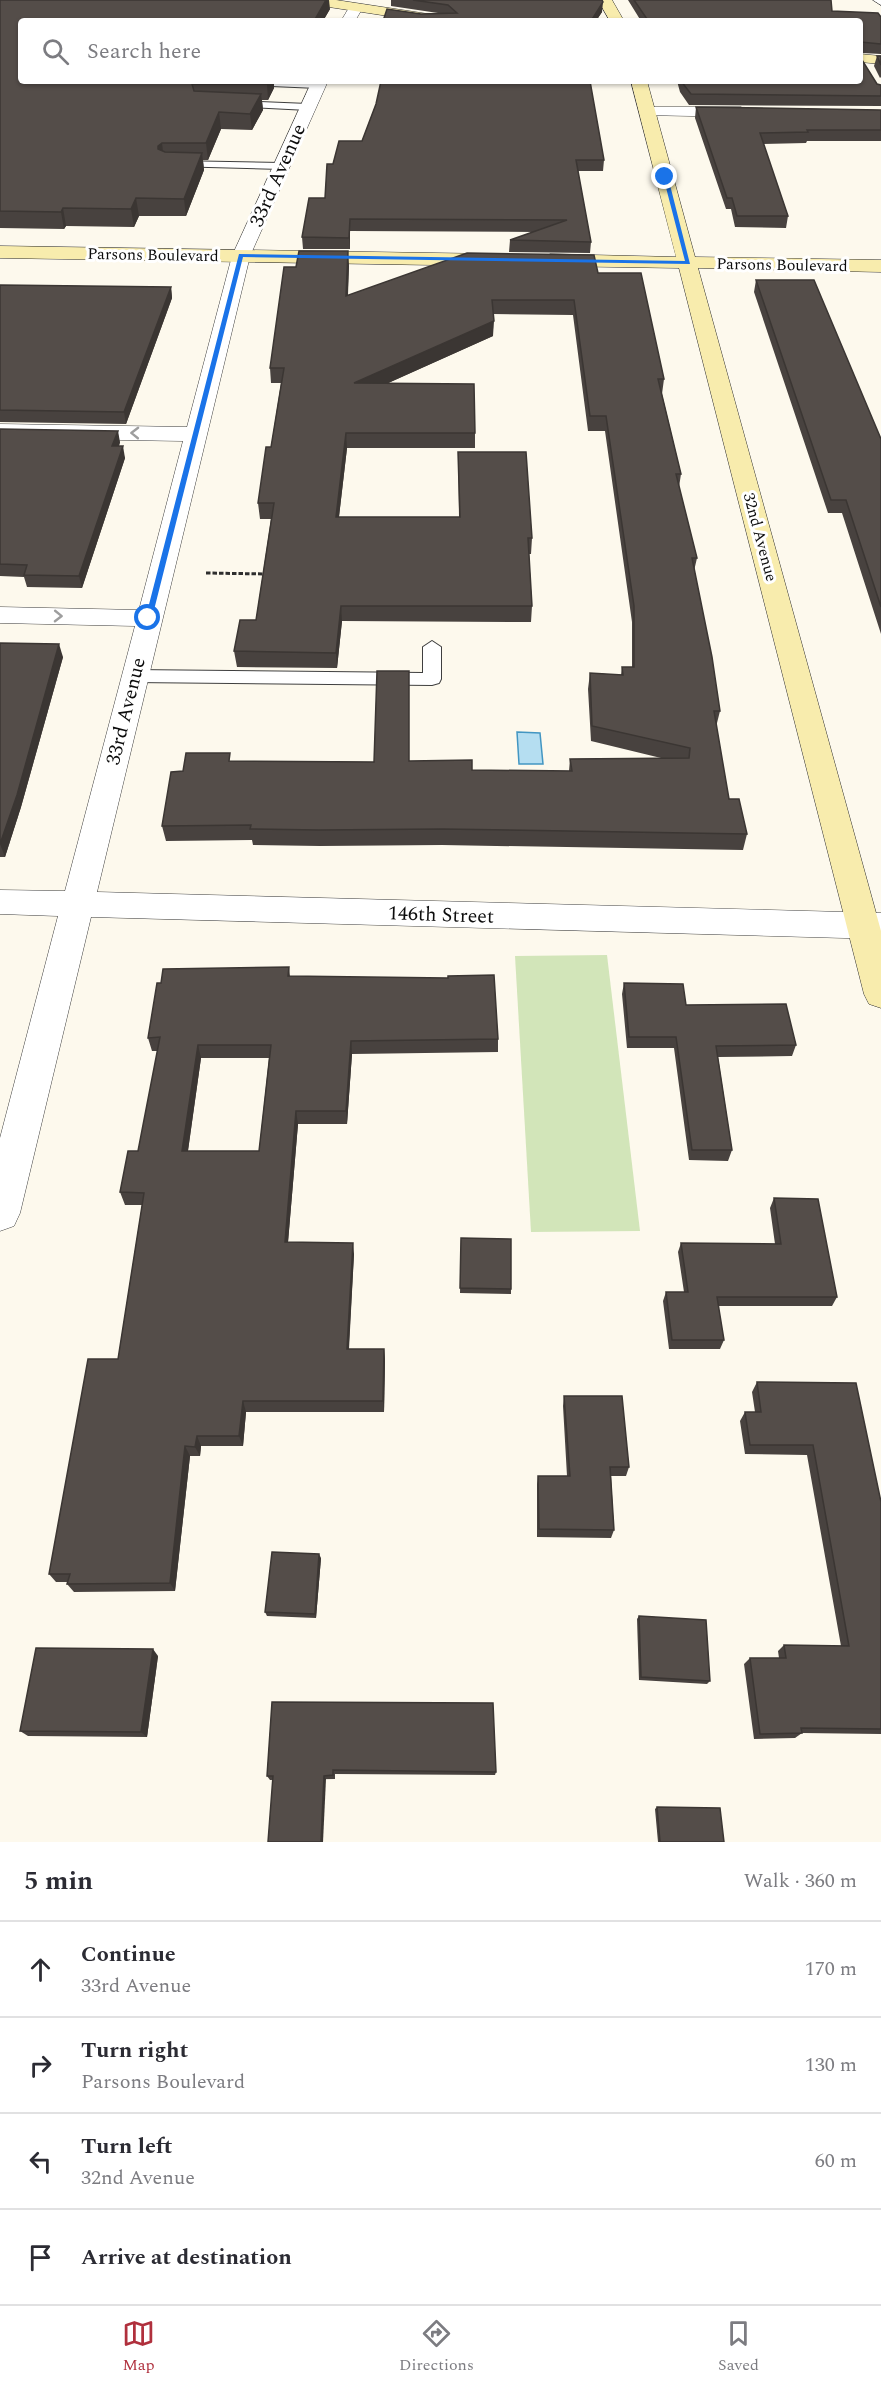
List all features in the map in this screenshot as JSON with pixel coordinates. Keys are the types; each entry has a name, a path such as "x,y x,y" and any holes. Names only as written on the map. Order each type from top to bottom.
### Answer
{"street":[{"path":"309,0 352,15 400,18"},
{"path":"605,0 615,18"},
{"path":"864,62 881,60"},
{"name":"32nd Avenue","path":"640,84 872,926 881,994"},
{"name":"33rd Avenue","path":"0,1213 133,676 241,256 315,91"},
{"path":"648,112 762,112"},
{"name":"Parsons Boulevard","path":"0,252 508,260"},
{"name":"Parsons Boulevard","path":"531,260 881,266"},
{"path":"0,431 194,434"},
{"path":"0,615 148,618"},
{"name":"146th Street","path":"0,902 872,926"}],"lane":[{"path":"249,84 315,91"},
{"path":"222,103 315,91"},
{"path":"168,164 281,166"},
{"path":"133,676 432,679 432,647"}],"path":[{"path":"206,573 267,574"}],"green space":[{"path":"607,955 640,1231 531,1232 515,956"}],"water":[{"path":"517,732 540,733 543,764 519,764"}],"building":[{"path":"0,0 326,0 316,18 18,18 18,84 192,84 194,91 261,94 250,114 219,112 206,143 162,143 158,146 158,149 165,152 202,153 184,199 136,198 131,209 63,208 61,212 0,211"},
{"path":"413,0 602,0 603,2 593,18 384,18 387,9 421,14 457,13 448,5"},
{"path":"634,0 831,0 832,11 878,13 881,17 881,44 863,42 863,18 646,18"},
{"path":"863,62 877,84 881,85 881,96 691,94 683,84 863,84"},
{"path":"380,84 591,84 604,160 576,160 591,242 510,240 567,220 350,219 349,238 302,237 309,198 325,198 327,164 333,164 339,141 362,141 376,104"},
{"path":"696,107 881,110 881,130 807,130 808,132 760,133 788,216 737,216 732,198 727,198"},
{"path":"299,251 348,251 346,296 467,253 594,255 598,273 641,273 664,379 658,379 681,474 676,474 697,558 692,558 712,657 720,711 714,711 729,799 739,799 747,834 442,829 250,829 251,825 162,826 171,772 183,771 186,753 230,753 229,761 374,762 377,671 409,671 409,761 472,760 472,770 572,771 570,759 689,758 690,748 592,726 590,673 623,675 622,667 634,667 634,606 606,416 590,416 574,300 492,300 494,321 354,383 474,384 475,433 346,433 336,517 460,517 458,452 526,452 532,538 528,538 532,606 341,606 336,653 234,651 240,620 256,620 274,503 258,503 266,447 271,447 284,368 270,368 284,267 296,267"},
{"path":"756,280 814,280 881,439 881,607 846,500 831,500"},
{"path":"0,285 171,287 124,412 0,410"},
{"path":"0,429 118,431 112,446 123,446 79,576 24,575 27,565 0,564"},
{"path":"0,643 59,644 17,795 0,844"},
{"path":"289,967 288,976 448,978 448,976 494,975 498,1039 351,1041 346,1111 296,1111 285,1242 353,1243 347,1349 384,1349 383,1401 243,1401 239,1436 197,1436 195,1447 185,1446 170,1583 67,1584 70,1574 49,1574 88,1359 118,1359 144,1193 120,1192 128,1151 138,1151 160,1037 148,1038 157,983 161,983 163,969","holes":["198,1045 271,1045 259,1151 182,1151"]},
{"path":"624,983 683,984 686,1005 786,1004 796,1045 716,1046 732,1150 692,1150 676,1037 629,1037"},
{"path":"774,1198 818,1199 837,1297 717,1297 724,1340 672,1340 666,1292 688,1292 681,1243 781,1244"},
{"path":"461,1238 511,1239 511,1289 460,1288"},
{"path":"757,1382 856,1383 881,1502 881,1729 801,1728 802,1733 760,1734 750,1658 786,1658 784,1645 849,1646 813,1445 750,1445 745,1412 761,1412"},
{"path":"564,1396 622,1396 629,1467 610,1467 614,1530 539,1529 538,1476 570,1476"},
{"path":"272,1552 319,1554 315,1614 265,1612"},
{"path":"639,1616 706,1620 710,1681 641,1677"},
{"path":"36,1648 153,1649 141,1732 20,1731"},
{"path":"272,1702 493,1703 496,1772 333,1770 333,1775 324,1776 321,1842 268,1842 273,1776 267,1776"},
{"path":"657,1807 720,1808 724,1842 660,1842"}],"route":[{"path":"148,618 241,256 688,263 665,177"}]}
